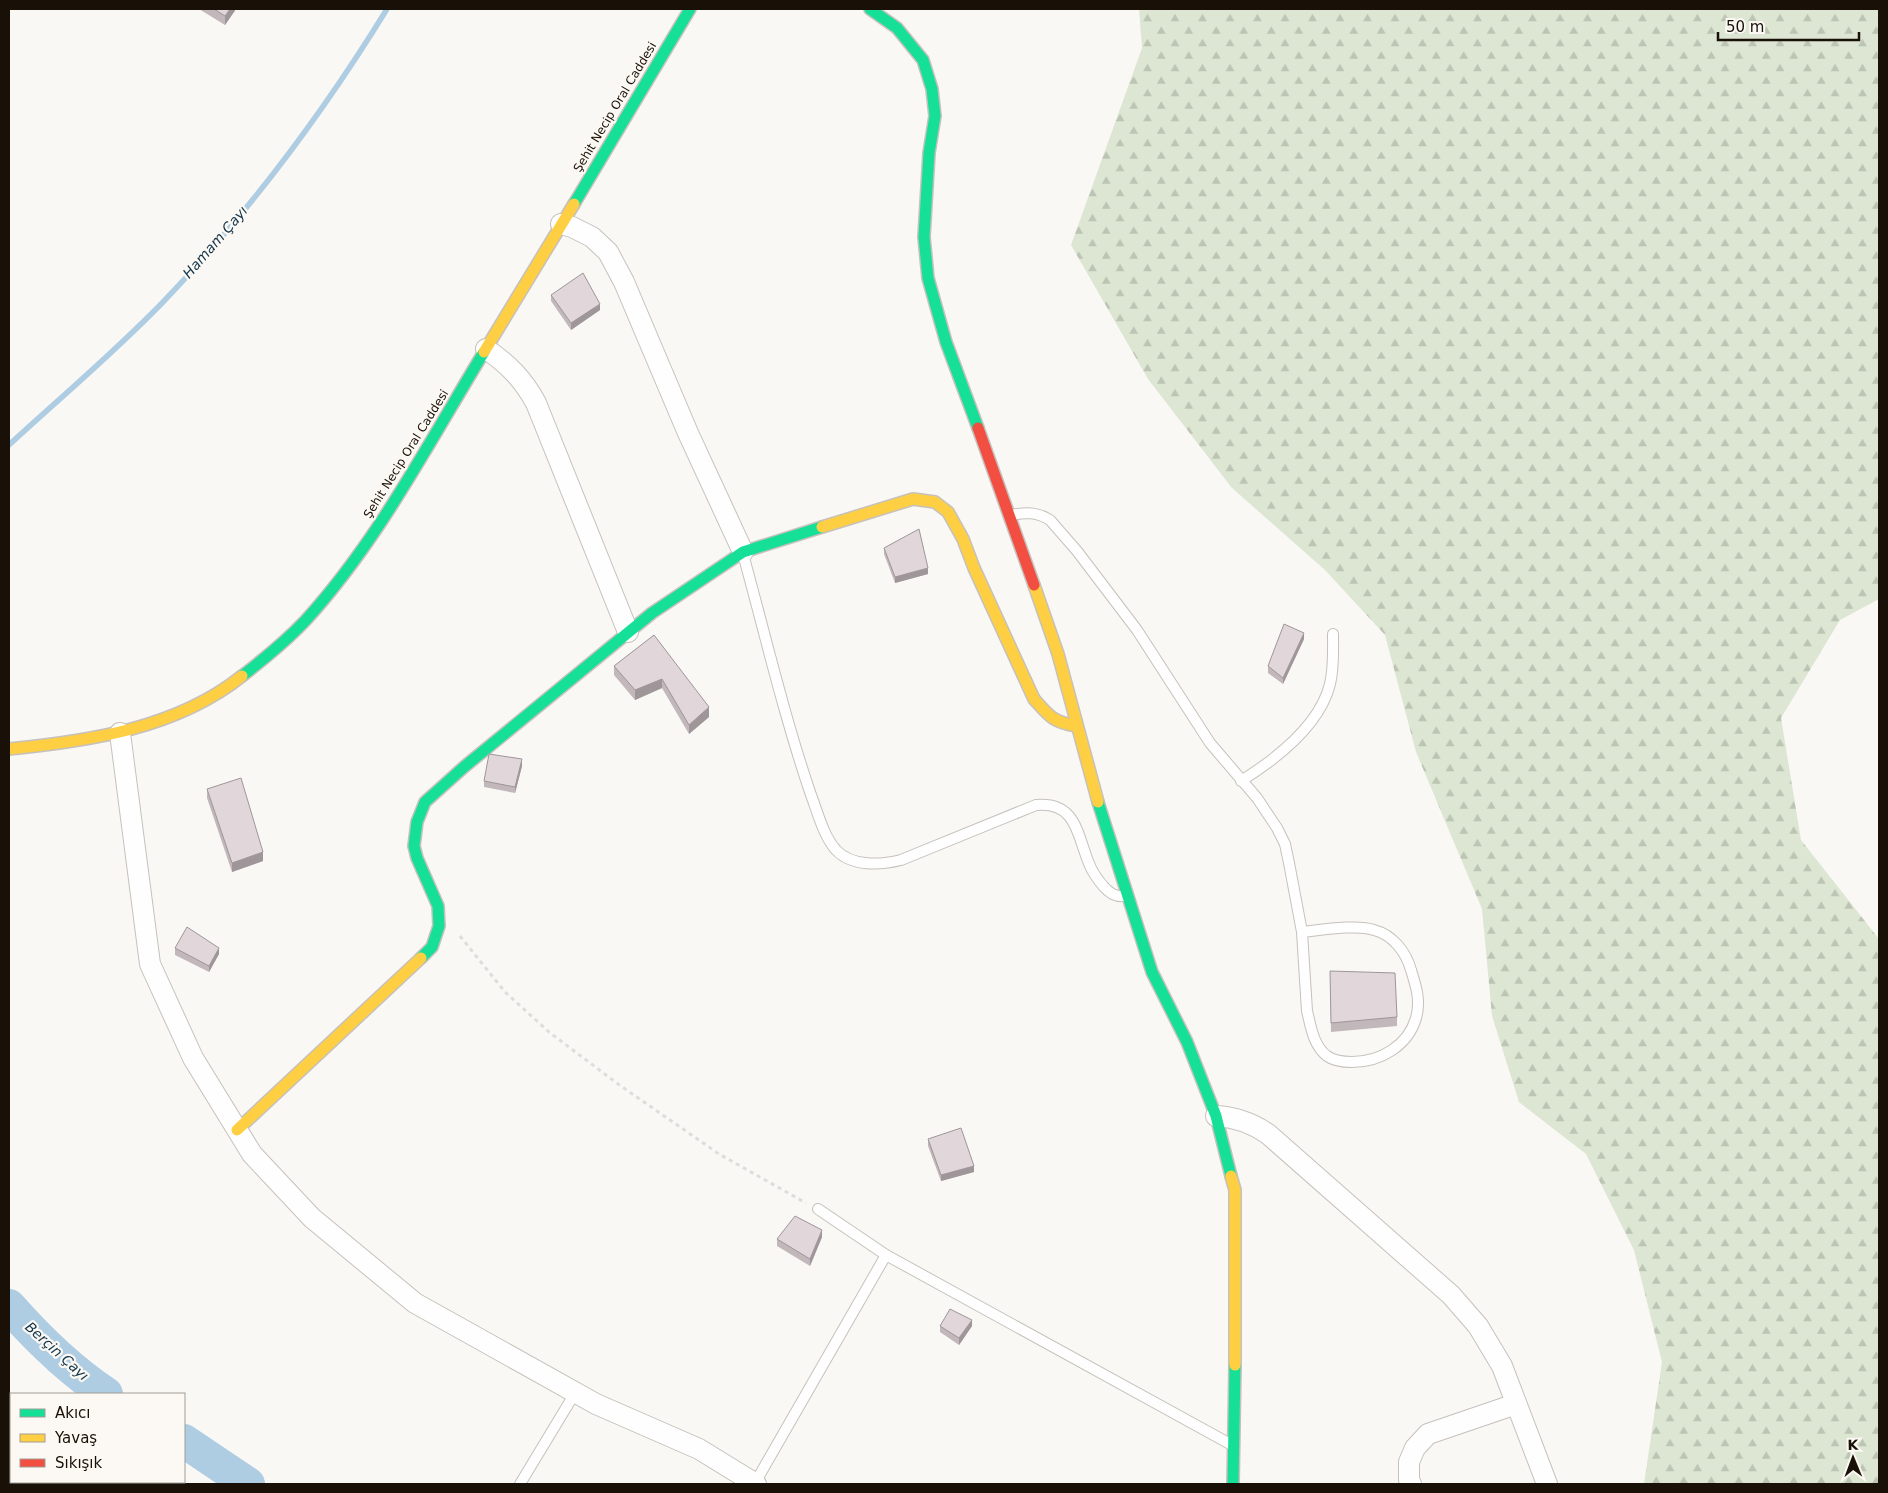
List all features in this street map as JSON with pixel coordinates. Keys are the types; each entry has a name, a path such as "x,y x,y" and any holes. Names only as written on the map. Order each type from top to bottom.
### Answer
{"street":[{"name":"Şehit Necip Oral Caddesi","path":"9,749 72,742 120,733 167,719 188,710 252,669 303,624 344,576 369,539 486,349 690,9"},
{"path":"870,9 897,28 923,60 932,89 936,116 930,153 924,237 928,278 946,342 1010,515 1058,654 1101,814 1152,972 1187,1042 1216,1116 1235,1190 1236,1274 1233,1484"},
{"path":"561,224 592,237 608,252 624,282 688,433 743,552"},
{"path":"486,349 513,370 529,390 536,403 628,632"},
{"path":"237,1130 432,947 439,926 438,906 417,858 414,846 417,822 425,802 628,632 677,595 743,552 913,499 935,502 948,512 963,539 974,568 1034,699 1049,716 1060,723 1077,726"},
{"path":"120,733 150,964 193,1058 252,1154 312,1218 416,1303 596,1404 700,1449 756,1484"},
{"path":"1216,1116 1248,1122 1268,1134 1451,1295 1478,1326 1502,1366 1547,1484"},
{"path":"1411,1484 1409,1480 1409,1462 1415,1448 1428,1434 1516,1404"}],"lane":[{"path":"1010,515 1033,513 1050,520 1087,564 1137,630 1210,743 1268,813 1284,844 1302,932 1308,1011 1312,1032 1323,1052 1339,1062 1358,1062 1382,1056 1402,1042 1412,1027 1418,1002 1418,993 1404,953 1388,936 1373,929 1348,928 1302,932"},
{"path":"743,552 801,765 824,829 837,850 850,858 866,863 890,863 1036,805 1051,805 1064,811 1074,821 1091,868 1101,883 1116,896 1128,896"},
{"path":"1241,781 1281,753 1298,736 1321,707 1332,675 1333,634"},
{"path":"818,1209 886,1255 1234,1446"},
{"path":"756,1484 886,1255"},
{"path":"520,1484 575,1392"}],"path":[{"path":"439,926 460,936 505,992 526,1013 564,1044 719,1154 818,1209"}],"green space":[{"path":"1139,9 1879,9 1879,599 1840,620 1781,718 1801,840 1879,939 1879,1484 1644,1484 1662,1362 1634,1250 1586,1154 1519,1102 1492,1016 1482,909 1416,752 1385,635 1325,570 1232,488 1148,379 1071,245 1142,48"}],"building":[{"path":"214,9 230,9 225,16"},
{"path":"583,273 600,304 571,323 551,295"},
{"path":"919,529 928,568 895,577 884,548"},
{"path":"1284,624 1304,633 1283,678 1268,666"},
{"path":"654,635 709,707 689,725 662,679 635,690 614,666"},
{"path":"489,754 522,759 515,787 484,781"},
{"path":"241,778 263,852 232,863 207,789"},
{"path":"187,927 219,948 209,966 175,948"},
{"path":"1330,971 1395,973 1397,1017 1331,1023"},
{"path":"961,1128 974,1166 941,1175 928,1139"},
{"path":"795,1216 822,1230 810,1259 777,1239"},
{"path":"950,1309 972,1320 959,1338 940,1326"}],"waterway":[{"name":"Hamam Çayı","path":"9,445 145,320 226,232 311,124 387,9"},
{"name":"Berçin Çayı","path":"9,1306 55,1353 105,1393"},
{"name":"Berçin Çayı","path":"185,1442 248,1484"}],"traffic: fast":[{"path":"574,204 690,9"},
{"path":"870,9 897,28 923,60 932,89 935,116 929,153 924,237 928,278 946,342 978,428"},
{"path":"242,676 275,650 305,621 356,558 401,491 484,352"},
{"path":"421,958 432,947 439,926 438,906 417,858 414,846 417,822 425,802 464,767 652,613 743,552 822,527"},
{"path":"1098,802 1152,972 1187,1042 1216,1116 1231,1176"},
{"path":"1233,1484 1235,1365"}],"traffic: slow":[{"path":"484,352 574,204"},
{"path":"822,527 913,499 935,502 948,512 963,539 974,568 1034,699 1052,718 1062,723 1077,726"},
{"path":"1034,585 1058,654 1098,802"},
{"path":"9,749 70,742 132,729 161,720 217,694 242,676"},
{"path":"237,1130 421,958"},
{"path":"1231,1176 1235,1190 1235,1365"}],"traffic: jam":[{"path":"978,428 1034,585"}]}
